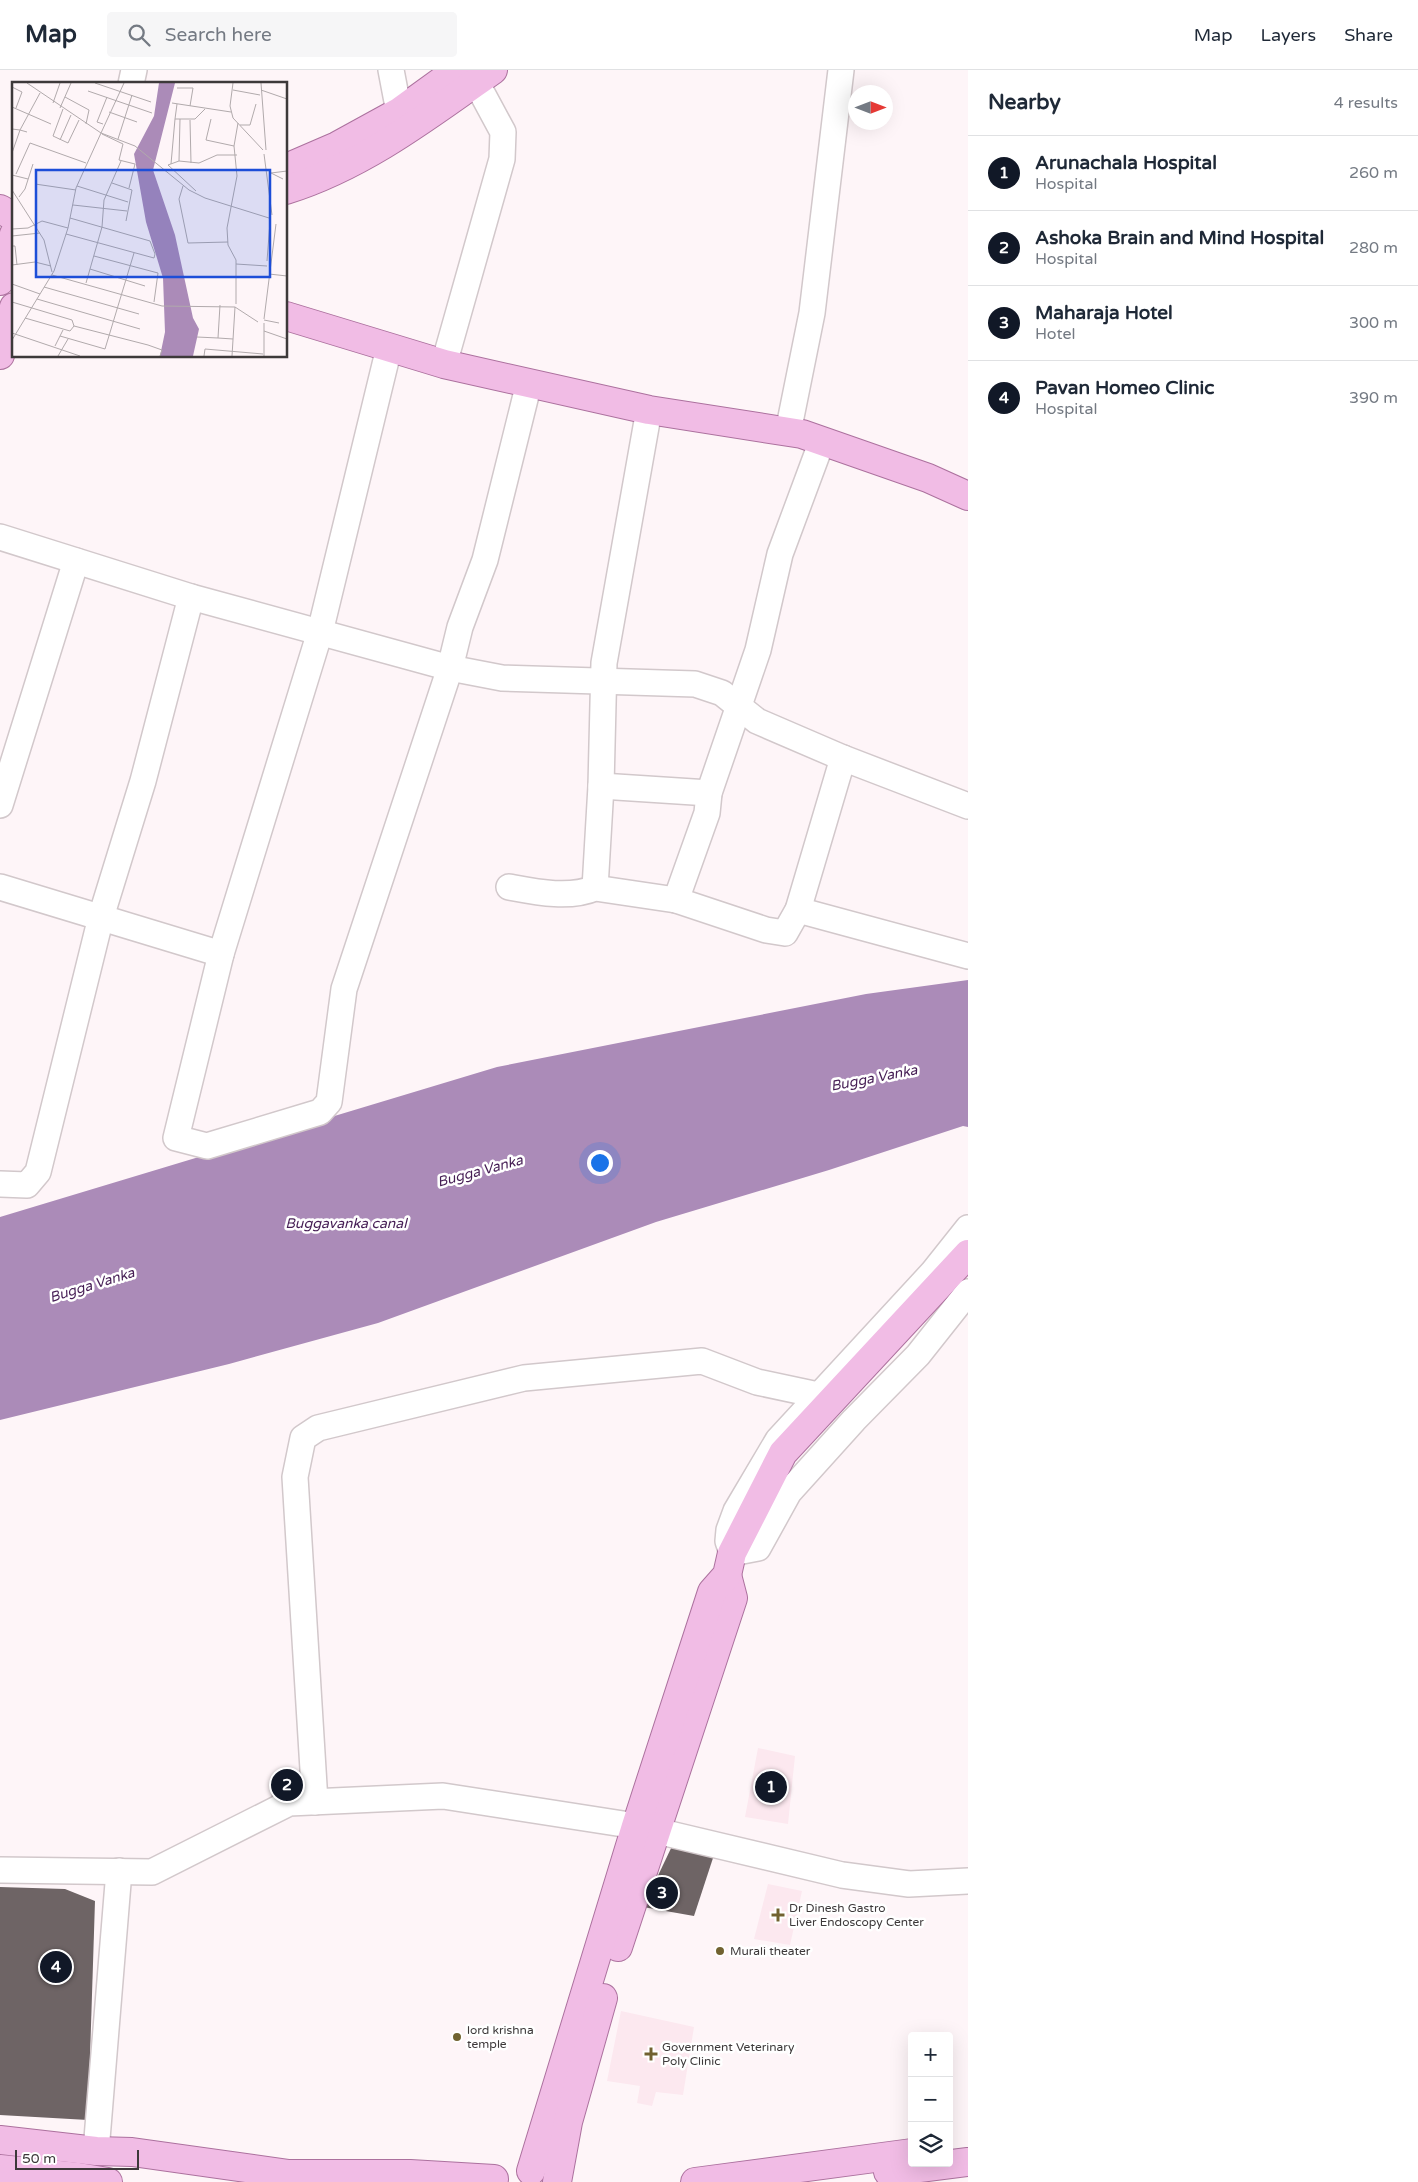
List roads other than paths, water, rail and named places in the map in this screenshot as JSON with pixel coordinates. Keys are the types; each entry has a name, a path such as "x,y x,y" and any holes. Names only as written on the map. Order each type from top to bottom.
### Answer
{"main road":[{"path":"288,167 337,146 473,73"},
{"path":"288,189 346,165 406,132 473,73"},
{"path":"0,192 12,198"},
{"path":"0,209 12,216"},
{"path":"0,281 12,241"},
{"path":"0,354 12,314"},
{"path":"288,317 444,364 649,410 788,432 822,441 928,478 968,496"},
{"path":"0,2140 96,2151 132,2152 289,2174 410,2174 493,2181 507,2172 522,2170 542,2176 646,1828 712,1592 729,1564 784,1453 968,1254"},
{"path":"558,2182 568,2122 616,1954 646,1828"},
{"path":"30,2143 17,2174 108,2182"},
{"path":"953,2146 968,2144"},
{"path":"695,2182 908,2154"},
{"path":"811,2182 968,2162"}],"street":[{"path":"391,70 399,112"},
{"path":"788,432 812,313 841,70"},
{"path":"444,364 502,159 503,132 473,73"},
{"path":"389,348 320,632 221,954 176,1138 207,1146 320,1112 329,1102 344,989 450,668 460,627 485,560 529,383"},
{"path":"595,888 601,786 604,662 649,410"},
{"path":"676,900 706,813 709,793 758,650 780,554 822,441"},
{"path":"0,538 191,597 450,668 502,678 695,684 722,693 758,721 843,758 968,806"},
{"path":"0,805 76,561"},
{"path":"0,1184 27,1185 38,1172 100,917 143,781 191,597"},
{"path":"509,887 542,893 584,893 595,888 676,900 766,930 785,933 798,910 843,758"},
{"path":"601,786 709,793"},
{"path":"0,887 221,954"},
{"path":"798,910 968,956"},
{"path":"968,1228 934,1272 778,1440 736,1511 729,1530 729,1564 758,1548 789,1492 854,1420 918,1355 968,1292"},
{"path":"315,1802 295,1477 302,1438 318,1428 524,1378 702,1361 758,1382 818,1395"},
{"path":"0,1870 152,1872 289,1803 443,1796 646,1828 842,1874 909,1884 968,1881"},
{"path":"96,2151 119,1871"}],"water":[{"name":"Buggavanka canal","path":"968,980 968,1127 963,1126 829,1170 656,1222 378,1323 229,1364 0,1420 0,1217 497,1067 866,994"}],"place":[{"name":"Ashoka Brain and Mind Hospital","path":"287,1785"},
{"name":"Arunachala Hospital","path":"771,1787"},
{"name":"Maharaja Hotel","path":"662,1893"},
{"name":"Dr Dinesh Gastro Liver Endoscopy Center","path":"778,1915"},
{"name":"Murali theater","path":"720,1951"},
{"name":"Pavan Homeo Clinic","path":"56,1967"},
{"name":"lord krishna temple","path":"457,2037"},
{"name":"Government Veterinary Poly Clinic","path":"651,2054"}],"water label":[{"name":"Bugga Vanka","path":"874,1078"},
{"name":"Bugga Vanka","path":"480,1171"},
{"name":"Bugga Vanka","path":"92,1285"}]}
